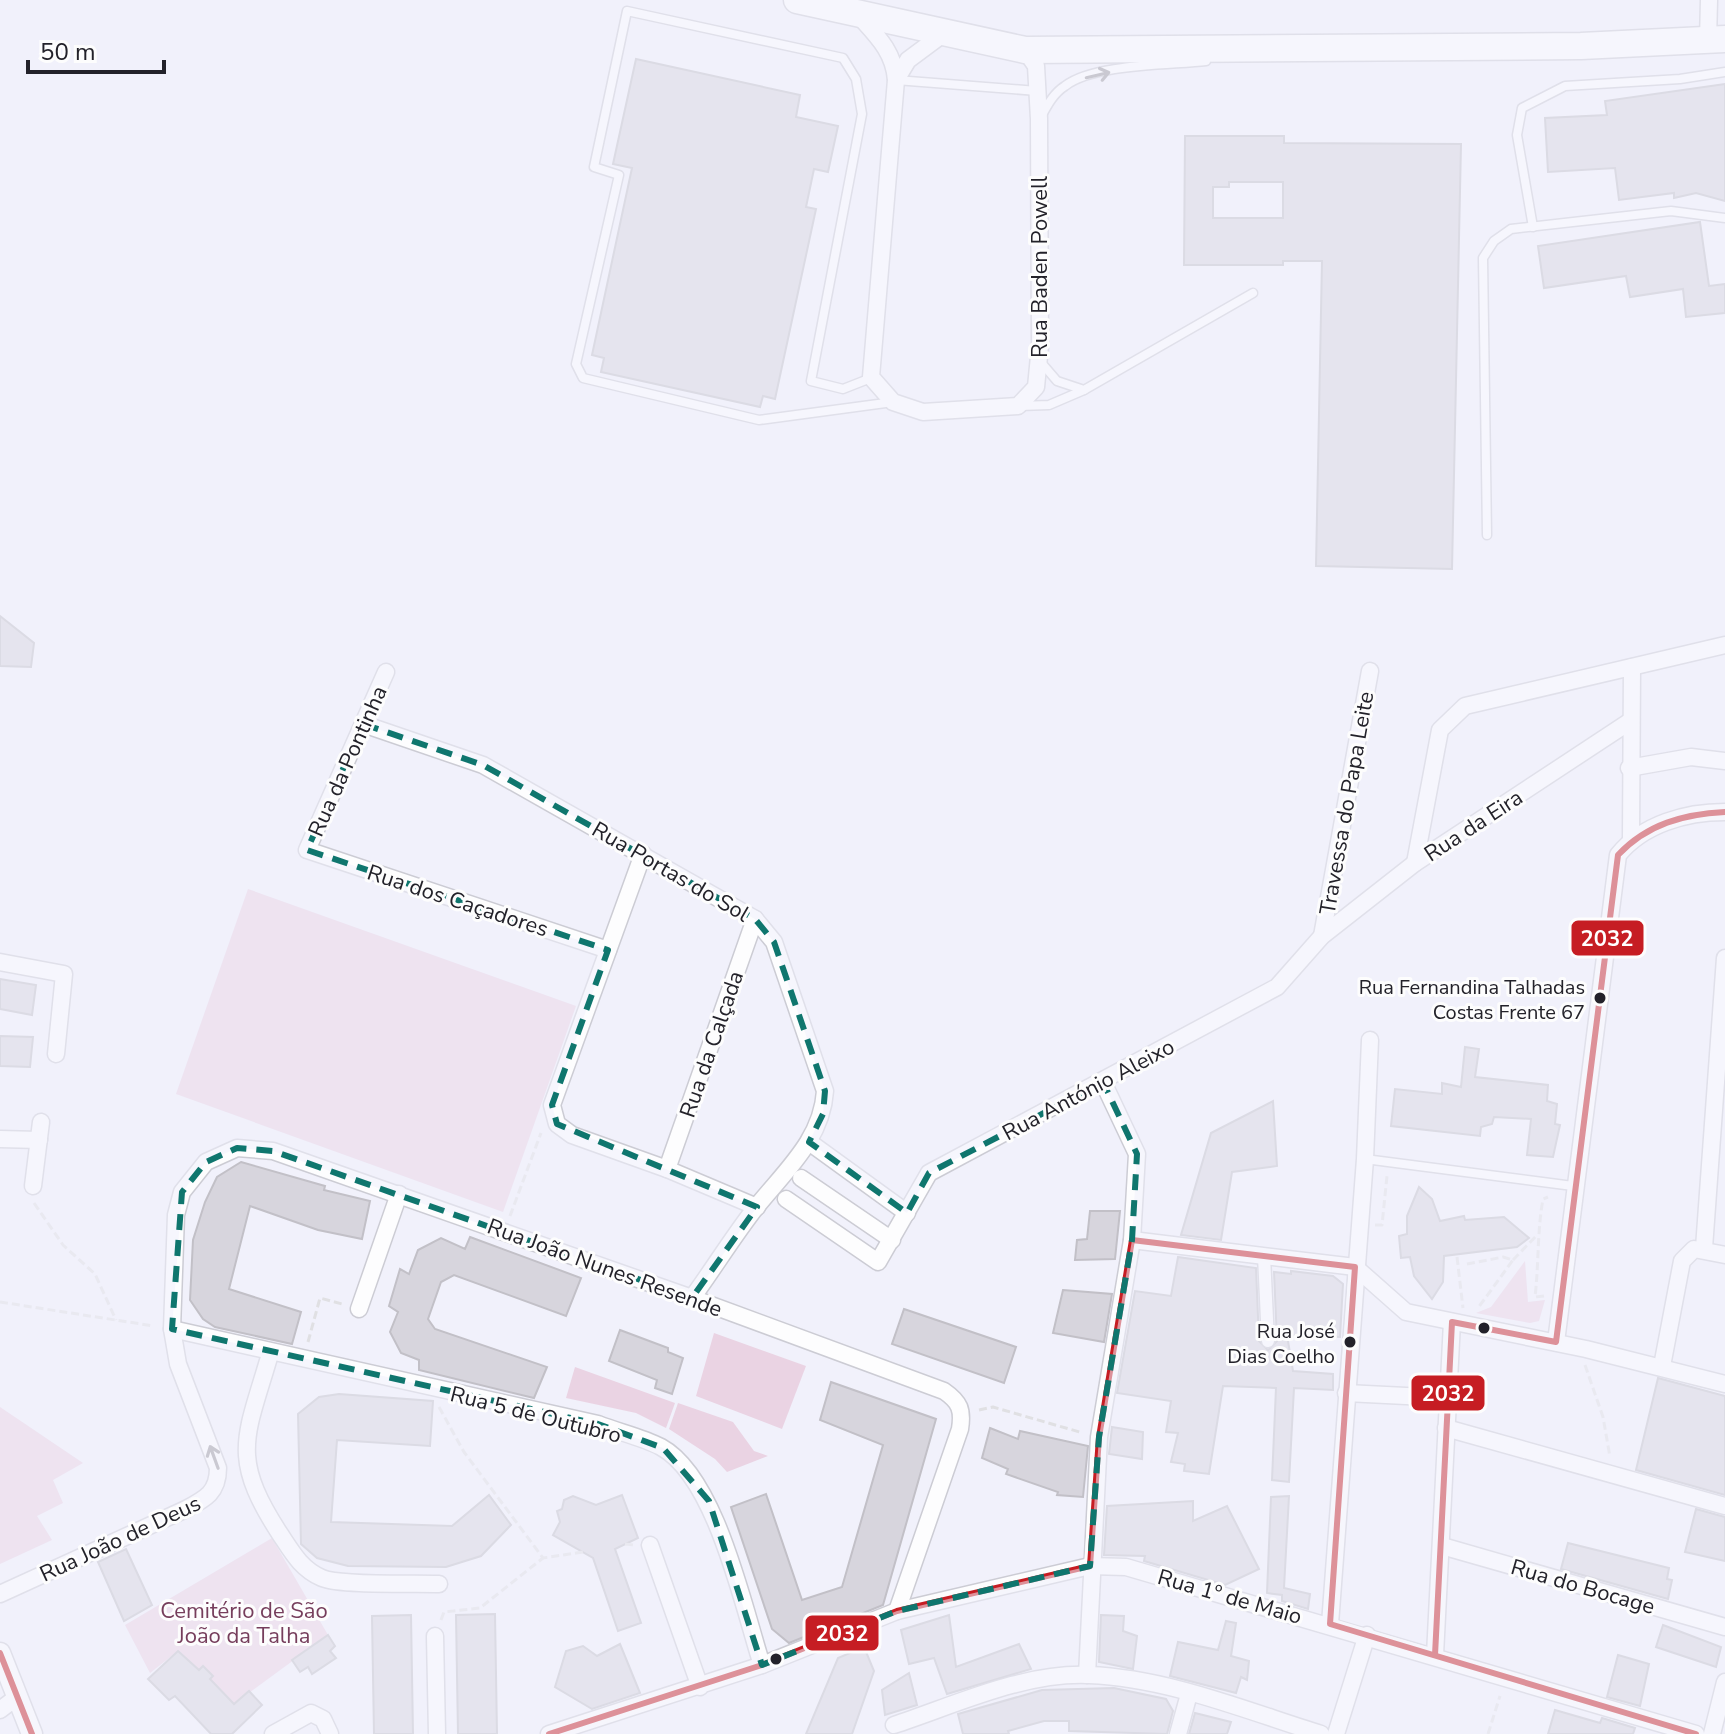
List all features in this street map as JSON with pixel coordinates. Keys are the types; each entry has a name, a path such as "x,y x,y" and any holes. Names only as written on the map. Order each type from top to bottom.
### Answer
{"main road":[{"path":"797,0 908,27 1025,50 1581,46 1716,40"}],"street":[{"path":"1709,0 1716,40"},
{"path":"859,16 886,47 894,62 896,80 871,377 893,402 923,412 1018,406"},
{"path":"896,80 908,60 943,34"},
{"name":"Rua Baden Powell","path":"1018,406 1036,387 1039,359 1038,91 1036,66 1025,50"},
{"path":"1415,863 1440,730 1465,706 1725,645"},
{"path":"1631,839 1629,722 1632,667"},
{"name":"Travessa do Papa Leite","path":"1322,936 1370,671"},
{"name":"Rua da Pontinha","path":"307,850 386,672"},
{"name":"Rua da Eira","path":"1322,936 1415,863 1629,722"},
{"name":"Rua Portas do Sol","path":"363,724 483,765 755,919 774,942 825,1091 823,1114 809,1142 757,1207 692,1298"},
{"path":"1629,768 1691,757 1725,761"},
{"path":"1556,1342 1573,1186 1618,855 1631,839 1669,820 1725,812"},
{"name":"Rua dos Caçadores","path":"307,850 608,950"},
{"path":"643,854 552,1105 557,1124 572,1135 667,1169 757,1207"},
{"name":"Rua da Calçada","path":"667,1169 755,919"},
{"name":"Rua António Aleixo","path":"786,1199 878,1262 929,1173 1277,987 1322,936"},
{"path":"1704,1248 1725,958"},
{"path":"0,962 64,974 56,1054"},
{"path":"1330,1624 1355,1267 1368,1159 1370,1040"},
{"path":"1087,1675 1090,1566 1099,1437 1132,1240 1137,1154 1103,1082"},
{"path":"0,1139 40,1131 33,1186"},
{"path":"809,1142 907,1213"},
{"name":"Rua João Nunes Resende","path":"172,1329 176,1215 182,1192 206,1162 237,1148 273,1151 692,1298 944,1391 957,1401 962,1413"},
{"path":"801,1178 892,1240"},
{"path":"359,1309 399,1194"},
{"path":"1132,1240 1355,1267 1406,1312 1450,1315 1725,1384"},
{"path":"1662,1366 1682,1261 1694,1249 1704,1248 1725,1255"},
{"path":"1264,1256 1268,1341"},
{"path":"1435,1655 1450,1315"},
{"name":"Rua 5 de Outubro","path":"172,1329 270,1354 598,1424 663,1448 692,1475 709,1501 762,1665"},
{"name":"Rua João de Deus","path":"0,1594 184,1510 208,1497 218,1484 218,1468 178,1364 172,1329"},
{"path":"270,1354 246,1437 248,1477 257,1498 300,1565 324,1579 439,1584"},
{"path":"1346,1393 1446,1398"},
{"path":"897,1611 962,1413"},
{"path":"1446,1428 1725,1506"},
{"path":"650,1545 700,1687"},
{"name":"Rua do Bocage","path":"1442,1546 1725,1627"},
{"name":"Rua 1º de Maio","path":"549,1734 700,1687 897,1611 1090,1566 1126,1567 1330,1624 1696,1734"},
{"path":"1336,1734 1367,1635"},
{"path":"435,1636 437,1734"},
{"path":"0,1653 32,1734"},
{"path":"894,1725 1027,1682 1087,1675 1133,1680 1189,1694 1321,1734"},
{"path":"1712,1734 1725,1682"},
{"path":"1178,1734 1189,1694"},
{"path":"0,1710 17,1697"},
{"path":"273,1734 321,1722"}],"lane":[{"path":"871,377 843,389 811,381 862,114 856,79 843,58 627,11 594,167 619,175 576,364 583,378 759,420 893,402"},
{"path":"1039,119 1051,99 1067,84 1097,73 1293,48"},
{"path":"1533,227 1517,135 1522,108 1565,86 1680,79 1725,72"},
{"path":"896,80 1038,91"},
{"path":"1487,535 1483,258 1494,241 1511,229 1671,211 1725,218"},
{"path":"1018,406 1049,405 1084,390 1253,293"},
{"path":"1039,359 1057,381 1084,390"},
{"path":"1368,1159 1573,1186"}],"path":[{"path":"504,1231 552,1105"},
{"path":"1368,1159 1372,1164 1388,1166 1382,1225 1368,1224"},
{"path":"33,1186 34,1203 46,1223 95,1274 116,1320"},
{"path":"1547,1304 1548,1295 1535,1297 1541,1244 1537,1235 1543,1199 1551,1196"},
{"path":"1473,1314 1513,1260 1537,1235"},
{"path":"1450,1315 1464,1312 1457,1257"},
{"path":"1467,1264 1503,1257 1513,1260"},
{"path":"303,1361 320,1298 359,1309"},
{"path":"0,1302 172,1329"},
{"path":"1586,1349 1587,1376 1603,1417 1610,1451 1608,1473"},
{"path":"434,1389 442,1416 464,1452 543,1558"},
{"path":"962,1413 993,1407 1099,1437"},
{"path":"435,1636 444,1612 480,1608 543,1558 583,1552"},
{"path":"1488,1734 1506,1677"}],"highlighted area":[{"path":"363,724 483,765 755,919 774,942 825,1091 823,1114 809,1142 907,1213 929,1173 1103,1082 1137,1154 1132,1240 1099,1437 1090,1566 897,1611 762,1665 709,1501 663,1448 598,1424 172,1329 172,1304 182,1192 206,1162 237,1148 273,1151 692,1298 757,1207 557,1124 552,1105 608,950 307,850"}],"green space":[{"path":"248,889 576,1006 503,1212 176,1094"},
{"path":"1525,1261 1528,1302 1545,1300 1539,1321 1530,1323 1476,1313 1491,1307"},
{"path":"714,1333 806,1366 782,1429 696,1396"},
{"path":"575,1367 675,1403 666,1428 636,1413 566,1398"},
{"path":"678,1403 733,1422 754,1451 768,1456 727,1472 715,1459 669,1429"},
{"path":"0,1407 83,1463 53,1480 63,1503 37,1516 52,1540 0,1564"},
{"name":"Cemitério de São João da Talha","path":"272,1538 328,1635 234,1704 178,1651 150,1673 125,1625"}],"building":[{"path":"636,59 800,95 796,117 838,126 828,172 814,169 806,207 816,209 775,399 763,396 760,407 601,372 604,358 592,355 632,168 613,164"},
{"path":"1725,84 1725,201 1696,193 1674,198 1674,193 1619,200 1615,168 1548,172 1545,118 1607,115 1605,101"},
{"path":"1185,136 1284,136 1284,143 1461,144 1452,569 1316,566 1322,261 1283,261 1283,265 1184,265","holes":["1229,182 1283,182 1283,218 1213,218 1213,187 1229,187"]},
{"path":"1700,222 1709,286 1725,284 1725,313 1686,317 1683,289 1630,297 1626,276 1544,288 1538,246"},
{"path":"0,616 34,643 31,667 0,666"},
{"path":"0,979 36,985 32,1015 0,1009"},
{"path":"0,1036 33,1037 30,1067 0,1066"},
{"path":"1465,1047 1479,1049 1475,1077 1548,1085 1547,1101 1557,1104 1555,1124 1560,1125 1553,1157 1527,1155 1531,1119 1494,1117 1492,1124 1481,1127 1480,1136 1391,1126 1395,1089 1442,1094 1442,1083 1461,1087"},
{"path":"1273,1101 1277,1166 1232,1172 1221,1240 1181,1235 1211,1133"},
{"path":"241,1162 325,1186 324,1190 370,1201 362,1239 318,1230 250,1206 229,1289 301,1312 292,1344 215,1327 203,1319 190,1300 193,1240 205,1202 217,1177"},
{"path":"1419,1187 1432,1199 1440,1221 1464,1216 1465,1220 1504,1217 1529,1238 1517,1247 1444,1256 1443,1282 1432,1299 1414,1276 1410,1257 1401,1258 1399,1236 1407,1234 1407,1216"},
{"path":"1090,1211 1120,1211 1115,1259 1075,1260 1077,1240 1087,1239"},
{"path":"470,1237 581,1278 566,1316 454,1275 441,1282 428,1319 435,1329 547,1367 534,1398 419,1370 419,1360 401,1353 390,1332 398,1312 389,1306 400,1269 409,1274 418,1250 441,1238 465,1249"},
{"path":"1178,1257 1256,1268 1259,1341 1268,1350 1277,1341 1274,1272 1333,1276 1343,1284 1340,1337 1287,1335 1293,1371 1333,1374 1333,1390 1294,1388 1289,1482 1272,1480 1276,1388 1223,1386 1209,1474 1184,1471 1185,1464 1171,1462 1178,1433 1166,1432 1171,1401 1117,1393 1135,1291 1171,1296"},
{"path":"1063,1290 1112,1294 1104,1342 1053,1333"},
{"path":"904,1309 1016,1347 1004,1383 892,1344"},
{"path":"620,1330 668,1348 668,1352 683,1358 672,1394 655,1388 657,1380 609,1361"},
{"path":"1658,1378 1725,1396 1725,1495 1636,1470"},
{"path":"831,1382 936,1419 883,1605 789,1643 772,1629 731,1507 766,1494 802,1600 842,1587 883,1445 820,1420"},
{"path":"339,1394 433,1401 430,1446 337,1440 331,1522 452,1526 489,1495 511,1525 481,1556 446,1567 348,1566 317,1558 301,1544 298,1414 319,1397"},
{"path":"1112,1427 1143,1432 1142,1459 1109,1454"},
{"path":"990,1428 1018,1439 1020,1431 1088,1446 1083,1497 1057,1495 1058,1492 1006,1474 1008,1469 982,1458"},
{"path":"622,1495 638,1538 615,1549 641,1623 618,1631 593,1558 553,1535 560,1522 557,1511 562,1509 564,1500 573,1496 596,1505"},
{"path":"1289,1496 1284,1588 1310,1594 1308,1609 1282,1601 1282,1595 1267,1593 1271,1497"},
{"path":"1193,1501 1193,1521 1227,1506 1259,1569 1225,1585 1144,1561 1145,1556 1104,1555 1107,1506"},
{"path":"1696,1509 1725,1517 1725,1561 1685,1552"},
{"path":"1568,1543 1669,1568 1667,1579 1672,1580 1668,1599 1561,1569"},
{"path":"126,1549 152,1605 124,1621 98,1562"},
{"path":"495,1614 497,1734 458,1734 456,1615"},
{"path":"411,1615 413,1734 374,1734 372,1616"},
{"path":"949,1615 956,1667 1019,1644 1031,1669 947,1694 934,1658 909,1664 901,1630"},
{"path":"1101,1615 1124,1616 1123,1631 1137,1636 1133,1669 1099,1662"},
{"path":"1226,1621 1236,1623 1231,1656 1249,1661 1247,1680 1241,1677 1236,1693 1170,1676 1178,1642 1218,1650"},
{"path":"1663,1625 1721,1647 1716,1667 1656,1647"},
{"path":"328,1635 335,1646 330,1651 336,1658 312,1674 308,1667 300,1672 292,1660"},
{"path":"620,1644 640,1693 592,1709 555,1687 566,1651 583,1646 597,1656"},
{"path":"864,1647 874,1671 852,1734 806,1734 838,1658"},
{"path":"178,1651 199,1670 203,1666 213,1676 210,1679 234,1704 249,1691 262,1705 232,1734 211,1734 175,1696 169,1700 148,1679"},
{"path":"1618,1655 1649,1664 1640,1706 1607,1697"},
{"path":"909,1673 917,1705 885,1715 882,1690"},
{"path":"1114,1688 1166,1699 1173,1711 1167,1734 1069,1731 1069,1721 1044,1721 1008,1731 1009,1734 963,1734 958,1714 1042,1690"},
{"path":"1555,1710 1600,1723 1602,1718 1635,1728 1633,1734 1548,1734"},
{"path":"1195,1713 1231,1722 1227,1734 1189,1734"}],"transit line":[{"name":"2032","path":"1435,1655 1452,1322 1556,1342 1618,855 1654,828 1681,818 1725,812"},
{"name":"2032","path":"549,1734 762,1665 897,1611 1090,1566 1099,1437 1132,1240 1355,1267 1330,1624 1696,1734"},
{"name":"2032","path":"0,1653 32,1734"}],"place":[{"name":"Rua Fernandina Talhadas Costas Frente 67","path":"1600,998"},
{"name":"Rua José Dias Coelho","path":"1350,1342"}]}
